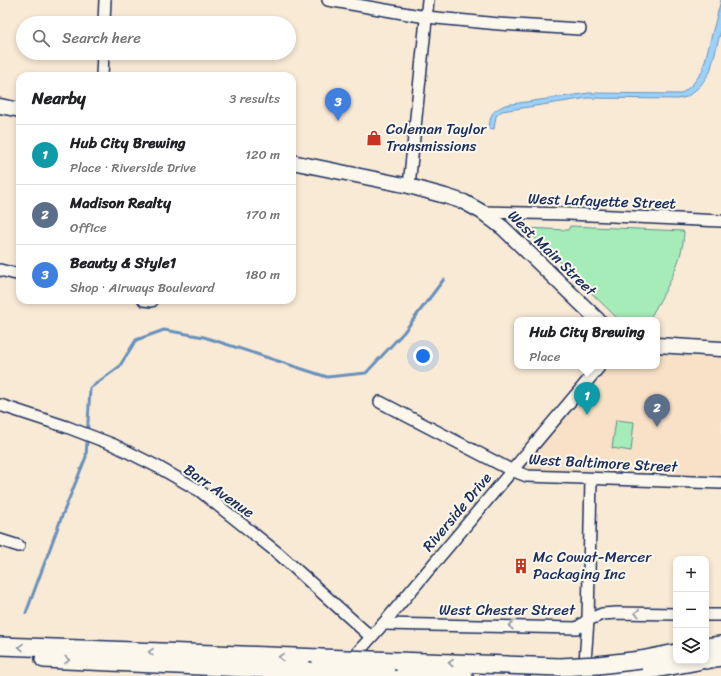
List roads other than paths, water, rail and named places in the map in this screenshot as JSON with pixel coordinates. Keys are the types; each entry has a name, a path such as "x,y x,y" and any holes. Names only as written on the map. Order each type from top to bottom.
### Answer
{"highway":[{"path":"709,647 721,645"},
{"path":"0,646 392,667 643,666 673,663"},
{"path":"609,676 643,666 673,654"},
{"path":"709,659 721,657"},
{"path":"0,658 314,664"},
{"path":"392,667 464,676"}],"main road":[{"path":"0,106 16,109"},
{"name":"West Main Street","path":"296,163 409,186 464,202 482,212 503,228 595,317"},
{"path":"660,345 721,349"}],"street":[{"path":"104,16 105,0"},
{"path":"328,0 426,18 580,29"},
{"path":"409,186 428,0"},
{"path":"102,72 103,60"},
{"name":"West Lafayette Street","path":"482,212 569,214 721,221"},
{"path":"0,270 16,274"},
{"name":"Riverside Drive","path":"337,676 383,624 597,369"},
{"name":"West Baltimore Street","path":"380,402 511,470 527,476 721,483"},
{"name":"Barr Avenue","path":"0,405 81,432 114,445 200,492 278,554 371,637"},
{"path":"584,676 588,620 591,479"},
{"path":"0,540 19,546"},
{"name":"West Chester Street","path":"383,624 578,628 588,620 602,614 673,614"},
{"path":"709,615 721,615"}],"water":[{"path":"721,0 721,30 710,72 700,86 687,97 677,99 588,98 502,111 496,116 494,129 489,128 490,119 494,111 505,105 589,93 681,94 692,85 702,72"}],"waterway":[{"path":"26,613 62,516 86,457 90,388 119,367 136,340 164,330 204,337 327,377 366,373 404,332 444,279"}],"place":[{"name":"Beauty & Style1","path":"338,121"},
{"name":"Coleman Taylor Transmissions","path":"374,138"},
{"name":"Hub City Brewing","path":"587,415"},
{"name":"Madison Realty","path":"657,427"},
{"name":"Mc Cowat-Mercer Packaging Inc","path":"521,566"}]}
